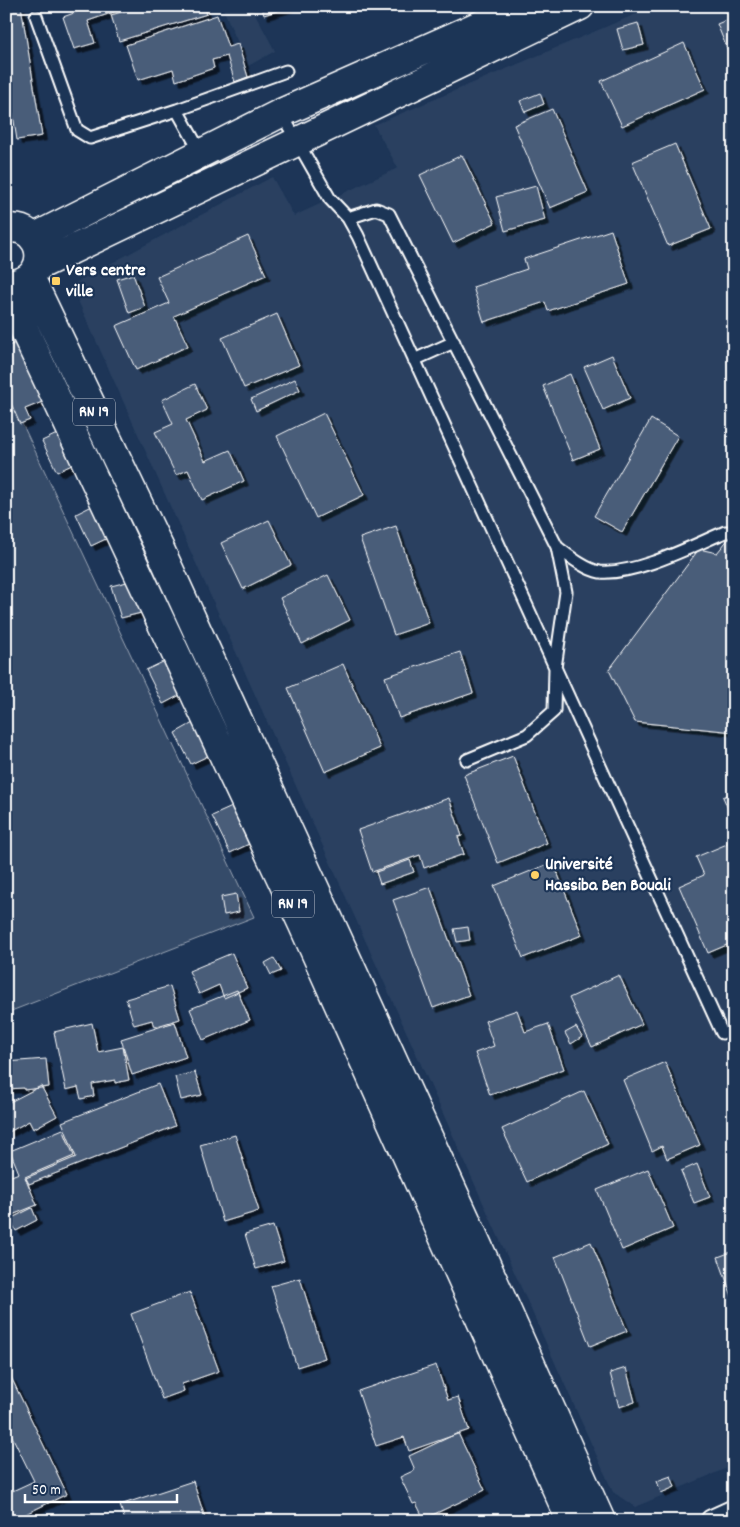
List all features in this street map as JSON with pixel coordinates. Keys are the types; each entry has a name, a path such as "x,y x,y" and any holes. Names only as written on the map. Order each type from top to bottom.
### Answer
{"main road":[{"path":"25,276 39,251 14,227 201,153 281,112 523,6"},
{"path":"25,276 580,6"},
{"name":"RN 19","path":"25,276 159,547 473,1235 601,1521"},
{"name":"RN 19","path":"6,291 302,923 571,1521"}],"street":[{"path":"712,1521 734,1511"}],"lane":[{"path":"36,16 77,130 90,138 177,110 286,71"},
{"path":"177,110 201,153"},
{"path":"281,112 330,200 348,218 358,236 722,1033"},
{"path":"348,218 376,209 389,214 557,547 566,592 555,668 554,711 527,735 467,760"},
{"path":"414,360 454,342"},
{"path":"557,547 578,562 599,572 624,571 668,557 725,532 734,532"}],"shaded area":[{"path":"222,6 262,6 253,10 275,51 248,66"},
{"name":"Université Hassiba Ben Bouali","path":"655,6 734,6 734,1465 635,1507 613,1492 71,285 272,177 294,216 398,168 374,125"},
{"path":"6,389 254,917 6,1013"}],"building":[{"path":"6,6 21,6 42,136 17,140 6,71"},
{"path":"84,6 112,6 114,12 88,21 95,43 74,49 63,17 85,9"},
{"path":"135,6 204,6 207,14 119,41 111,15 135,8"},
{"path":"261,6 289,6 289,7 264,15"},
{"path":"217,15 228,47 238,44 248,77 235,82 227,56 212,60 214,68 176,81 173,69 138,80 126,45"},
{"path":"734,17 734,63 733,63 717,24"},
{"path":"638,23 644,45 623,50 617,29"},
{"path":"684,43 705,89 622,126 601,81"},
{"path":"540,93 544,104 525,112 520,101"},
{"path":"552,109 588,192 550,208 514,125"},
{"path":"675,144 711,229 668,246 632,162"},
{"path":"462,155 495,223 453,243 420,175"},
{"path":"536,186 545,220 505,231 496,197"},
{"path":"611,230 629,284 548,311 545,302 484,322 473,287 527,269 524,259"},
{"path":"248,236 266,275 174,316 188,346 136,370 116,326 169,303 157,277"},
{"path":"133,274 145,307 129,313 117,279"},
{"path":"277,314 299,365 244,388 222,338"},
{"path":"27,338 52,398 25,409 30,420 20,424 6,392 6,347"},
{"path":"612,355 630,398 603,410 584,367"},
{"path":"570,374 600,449 573,460 543,386"},
{"path":"295,379 300,390 256,411 251,399"},
{"path":"195,384 207,410 186,420 205,461 230,450 244,481 202,500 188,470 176,475 155,432 173,424 162,400"},
{"path":"324,413 364,495 316,518 277,436"},
{"path":"651,419 678,436 622,532 594,516"},
{"path":"61,432 76,463 57,472 42,441"},
{"path":"94,505 110,537 91,546 76,514"},
{"path":"269,520 291,565 243,589 221,543"},
{"path":"396,526 429,623 394,635 360,538"},
{"path":"730,537 734,546 734,732 635,722 609,670 699,549 717,553"},
{"path":"328,575 350,620 302,644 280,598"},
{"path":"131,581 141,613 121,618 111,586"},
{"path":"460,652 473,693 399,718 385,677"},
{"path":"165,661 182,694 163,704 146,670"},
{"path":"343,664 380,748 325,772 288,688"},
{"path":"193,723 210,755 191,764 175,733"},
{"path":"513,756 547,843 498,863 464,775"},
{"path":"734,792 734,942 708,953 679,886 704,875 696,857 727,844 733,820 723,797"},
{"path":"449,798 462,836 458,837 464,854 424,868 420,855 372,872 358,830"},
{"path":"232,807 249,844 230,853 212,816"},
{"path":"410,860 414,872 380,884 376,872"},
{"path":"553,862 582,935 523,958 494,886"},
{"path":"430,887 469,995 433,1008 393,900"},
{"path":"236,894 239,912 224,915 221,897"},
{"path":"468,927 470,940 457,942 454,929"},
{"path":"232,953 247,988 224,998 219,985 199,994 189,971"},
{"path":"274,958 281,971 271,975 265,963"},
{"path":"619,975 642,1024 592,1047 569,998"},
{"path":"170,986 180,1019 154,1027 152,1020 134,1025 126,999"},
{"path":"237,990 250,1020 203,1040 190,1009"},
{"path":"517,1010 525,1032 548,1024 564,1069 490,1095 475,1053 494,1046 485,1021"},
{"path":"175,1022 186,1057 132,1075 121,1039"},
{"path":"92,1023 98,1052 123,1047 129,1080 115,1083 115,1080 92,1084 94,1096 81,1099 78,1087 66,1090 54,1032"},
{"path":"576,1027 582,1037 571,1044 565,1033"},
{"path":"46,1059 49,1087 24,1090 24,1088 6,1089 6,1062"},
{"path":"665,1062 700,1145 667,1159 662,1146 652,1151 623,1080"},
{"path":"195,1072 202,1095 181,1100 175,1077"},
{"path":"158,1084 175,1126 29,1184 26,1178 76,1157 62,1122"},
{"path":"41,1086 57,1116 33,1129 29,1121 9,1132 6,1126 6,1104"},
{"path":"584,1091 608,1144 527,1182 502,1129"},
{"path":"63,1129 74,1156 25,1177 37,1205 7,1217 6,1178 19,1173 10,1151"},
{"path":"235,1135 259,1211 223,1222 200,1145"},
{"path":"697,1164 710,1197 694,1203 681,1171"},
{"path":"648,1169 673,1228 622,1250 597,1190"},
{"path":"32,1208 37,1220 16,1231 10,1219"},
{"path":"273,1226 284,1261 256,1269 245,1234"},
{"path":"591,1242 627,1331 590,1346 555,1257"},
{"path":"734,1251 734,1302 718,1257"},
{"path":"300,1278 325,1358 297,1367 271,1286"},
{"path":"190,1292 219,1371 182,1384 184,1391 162,1399 131,1314"},
{"path":"436,1365 448,1400 458,1397 469,1430 409,1451 404,1437 376,1446 358,1391"},
{"path":"626,1368 635,1402 619,1407 610,1373"},
{"path":"11,1377 67,1494 11,1521 6,1521 6,1494 34,1481 6,1424 6,1379"},
{"path":"458,1433 485,1490 424,1519 416,1503 413,1504 400,1477 415,1470 409,1456"},
{"path":"671,1476 675,1487 661,1493 657,1481"},
{"path":"193,1481 206,1521 125,1521 120,1505"}],"place":[{"name":"Vers centre ville","path":"56,281"},
{"name":"Université Hassiba Ben Bouali","path":"535,875"}]}
